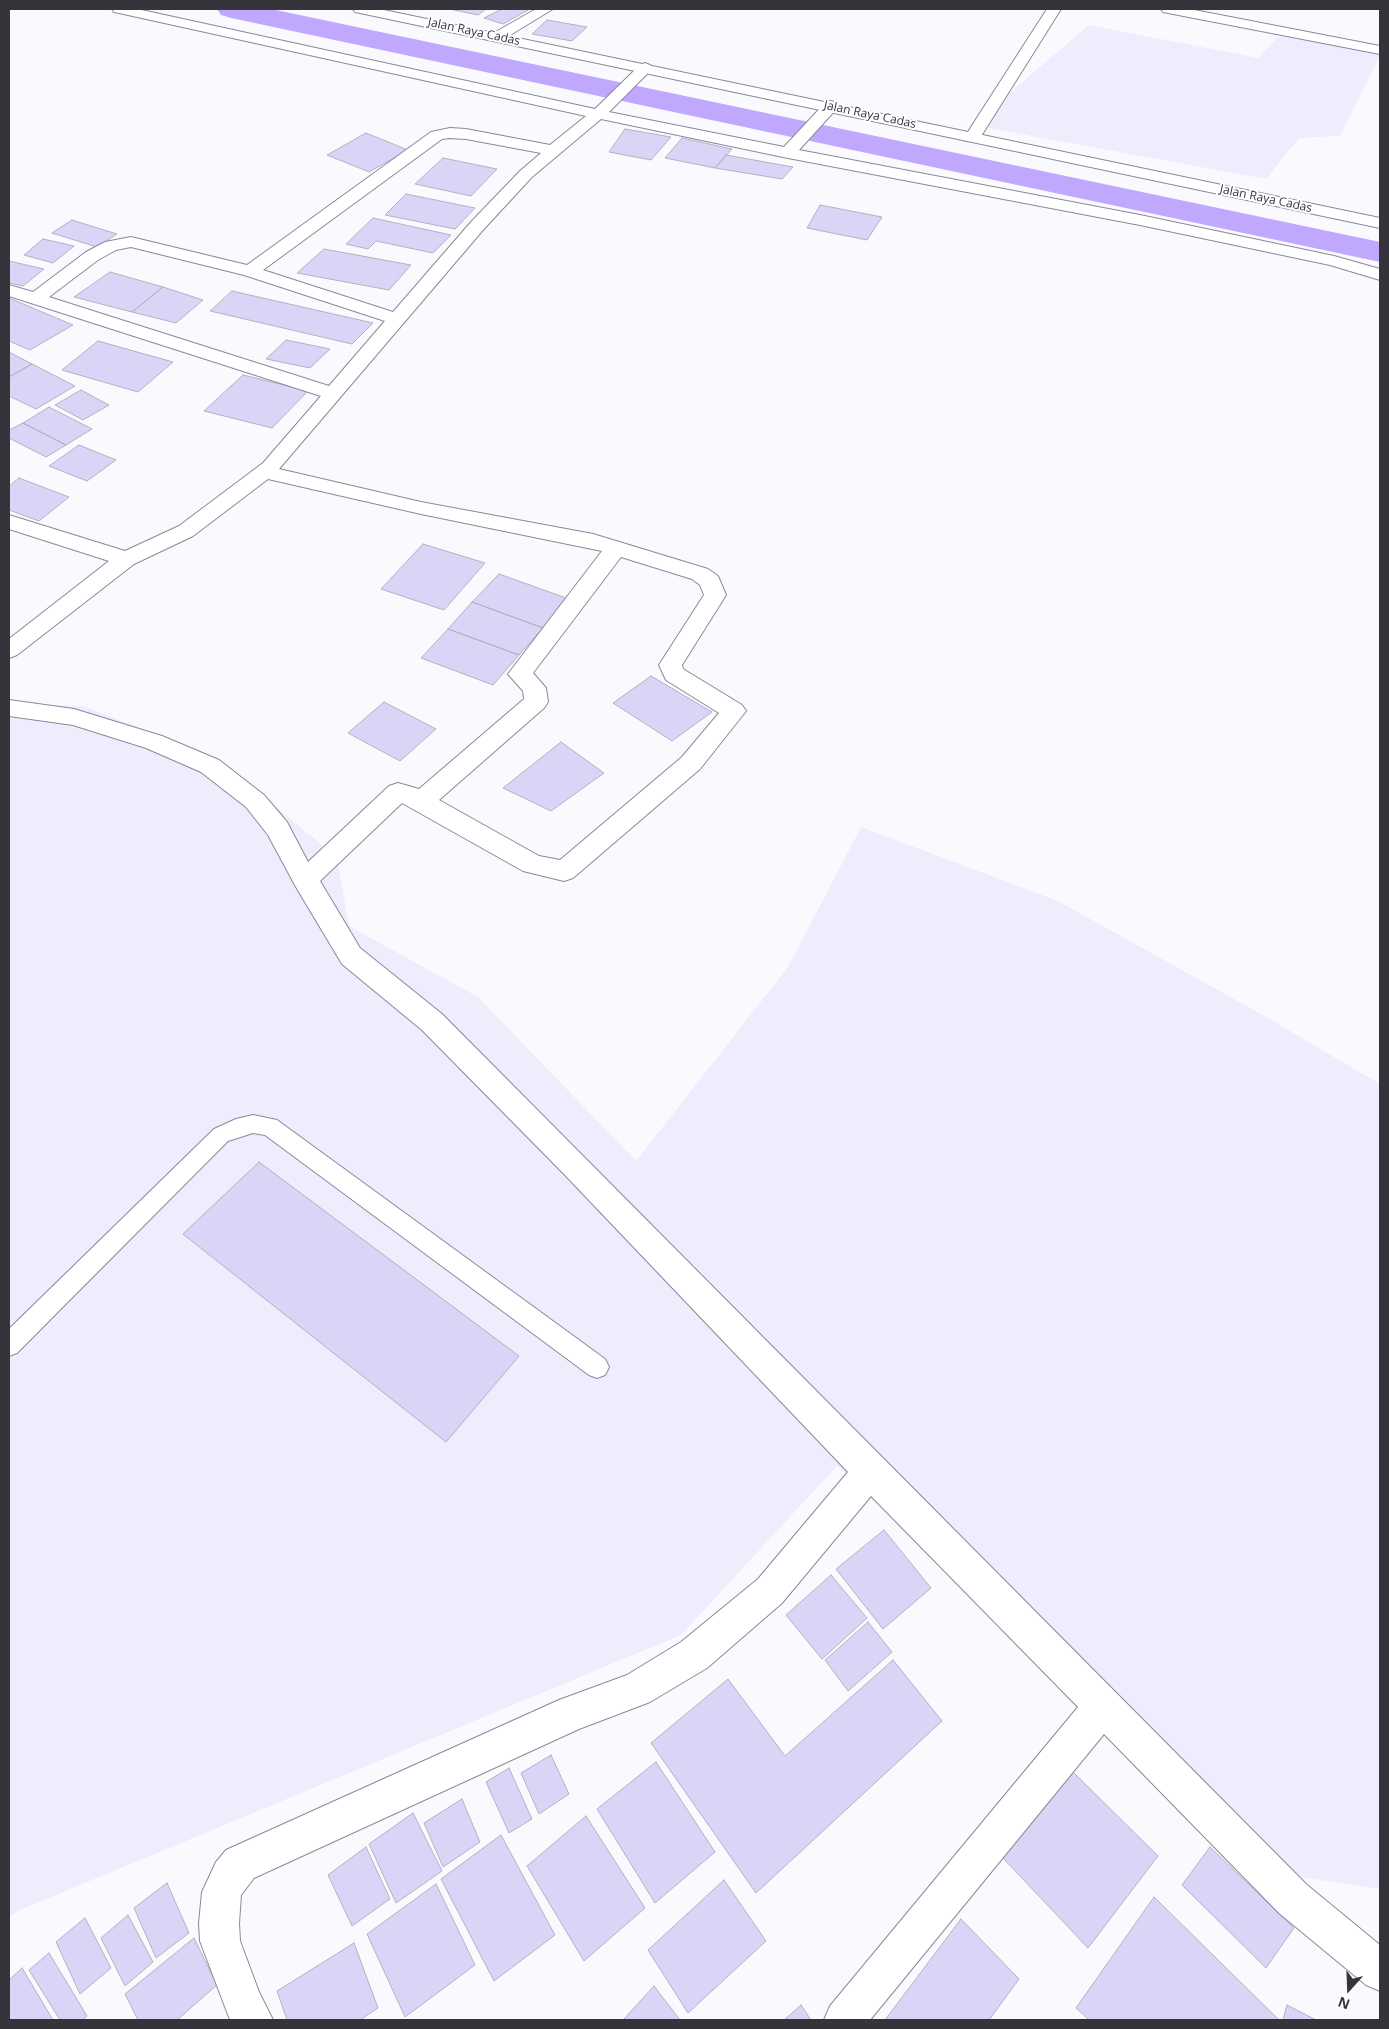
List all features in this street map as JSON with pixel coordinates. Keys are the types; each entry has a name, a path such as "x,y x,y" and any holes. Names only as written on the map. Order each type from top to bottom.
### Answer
{"street":[{"path":"119,9 790,152 1150,222 1334,261 1380,275"},
{"name":"Jalan Raya Cadas","path":"360,9 643,70 1380,223"},
{"path":"497,37 546,9"},
{"path":"972,138 1054,9"},
{"path":"1168,9 1380,50"},
{"path":"1230,21 1241,9"},
{"path":"9,650 126,559 186,531 265,472 477,226 526,174 599,112 643,70"},
{"path":"790,152 829,109"},
{"path":"250,271 437,135 443,133 466,134 554,151"},
{"path":"36,298 92,256 111,246 125,242 141,243 250,271 397,319"},
{"path":"9,290 334,394"},
{"path":"265,472 421,508 593,541 700,574 710,581 715,595 670,664 674,674 734,712 691,763 564,871 532,864 421,801 398,792 305,880"},
{"path":"9,522 126,559"},
{"path":"421,801 536,702 534,688 520,674 616,548"},
{"path":"9,708 74,717 100,723 154,742 210,766 255,801 278,829 305,880 351,956 432,1022 870,1471 1293,1899 1380,1971"},
{"path":"252,2020 243,2004 220,1941 219,1923 222,1892 230,1876 240,1864 572,1712 637,1689 694,1655 770,1591 870,1471"},
{"path":"844,2020 1103,1706"}],"lane":[{"path":"9,1345 222,1135 236,1128 253,1124 270,1126 598,1367"}],"shaded area":[{"path":"1089,25 1258,58 1279,36 1380,52 1380,56 1340,136 1299,138 1266,179 972,125"},
{"path":"9,703 83,706 216,758 337,857 349,926 478,997 636,1161 788,967 861,827 1058,901 1268,1018 1380,1084 1380,1889 1266,1872 837,1466 681,1635 20,1910 9,1917"}],"building":[{"path":"449,9 486,9 478,15"},
{"path":"502,9 528,10 503,24 484,18"},
{"path":"547,20 587,27 572,41 532,34"},
{"path":"625,129 671,137 651,160 609,152"},
{"path":"366,133 408,150 369,172 327,155"},
{"path":"682,138 732,149 715,168 665,158"},
{"path":"726,155 793,167 782,179 715,168"},
{"path":"443,158 497,169 471,196 415,184"},
{"path":"406,194 475,208 455,229 385,215"},
{"path":"820,205 882,217 867,240 807,228"},
{"path":"373,218 451,235 433,253 376,241 368,249 346,244"},
{"path":"72,220 117,234 97,247 52,233"},
{"path":"43,239 74,246 53,263 24,255"},
{"path":"324,249 411,265 389,290 297,273"},
{"path":"9,261 44,269 23,286 9,283"},
{"path":"110,272 163,287 132,312 74,297"},
{"path":"163,287 203,300 176,323 132,312"},
{"path":"232,291 373,323 352,344 210,311"},
{"path":"9,298 73,325 30,350 9,341"},
{"path":"286,340 330,349 310,368 266,359"},
{"path":"98,341 173,362 138,392 62,370"},
{"path":"9,352 32,364 9,377"},
{"path":"32,364 75,386 36,409 9,396 9,377"},
{"path":"243,375 308,391 272,428 204,411"},
{"path":"81,390 109,405 83,420 55,405"},
{"path":"49,407 92,429 66,445 23,423"},
{"path":"23,423 66,445 46,457 9,438 9,430"},
{"path":"79,445 116,460 87,481 49,466"},
{"path":"19,478 69,497 39,521 9,510 9,486"},
{"path":"423,544 485,563 444,610 381,589"},
{"path":"499,574 569,599 543,628 472,602"},
{"path":"472,602 543,628 519,655 448,629"},
{"path":"448,629 519,655 493,685 421,658"},
{"path":"651,676 712,712 672,741 613,703"},
{"path":"384,702 436,729 400,761 348,733"},
{"path":"561,742 604,773 551,811 503,788"},
{"path":"259,1162 519,1356 446,1442 183,1234"},
{"path":"884,1530 931,1588 883,1629 836,1569"},
{"path":"831,1575 867,1618 822,1659 786,1615"},
{"path":"868,1622 892,1652 848,1691 825,1660"},
{"path":"893,1660 942,1721 756,1893 651,1743 728,1679 785,1756"},
{"path":"551,1755 569,1794 539,1814 521,1773"},
{"path":"656,1762 715,1852 655,1903 597,1809"},
{"path":"509,1768 532,1819 509,1833 486,1782"},
{"path":"1072,1771 1158,1856 1088,1948 1003,1858"},
{"path":"462,1799 480,1842 443,1867 424,1823"},
{"path":"413,1813 442,1871 396,1903 369,1844"},
{"path":"586,1816 645,1908 584,1961 527,1866"},
{"path":"501,1835 555,1935 494,1981 441,1879"},
{"path":"366,1847 390,1899 352,1926 328,1875"},
{"path":"1210,1847 1294,1928 1266,1968 1182,1885"},
{"path":"724,1880 766,1941 688,2013 648,1950"},
{"path":"167,1883 189,1933 156,1958 134,1908"},
{"path":"436,1884 475,1965 405,2017 367,1934"},
{"path":"1154,1897 1279,2020 1089,2020 1076,2008"},
{"path":"128,1915 153,1962 125,1986 101,1938"},
{"path":"85,1918 111,1968 80,1994 56,1942"},
{"path":"961,1919 1019,1979 989,2020 885,2020"},
{"path":"194,1938 217,1985 177,2020 138,2020 125,1994"},
{"path":"354,1943 378,2008 360,2020 287,2020 277,1991"},
{"path":"49,1953 87,2016 83,2020 60,2020 29,1970"},
{"path":"22,1968 53,2020 9,2020 9,1980"},
{"path":"654,1986 680,2020 623,2020"},
{"path":"801,2005 811,2020 784,2020"},
{"path":"1287,2005 1316,2020 1283,2020"}],"waterway":[{"path":"231,9 1380,252"}]}
